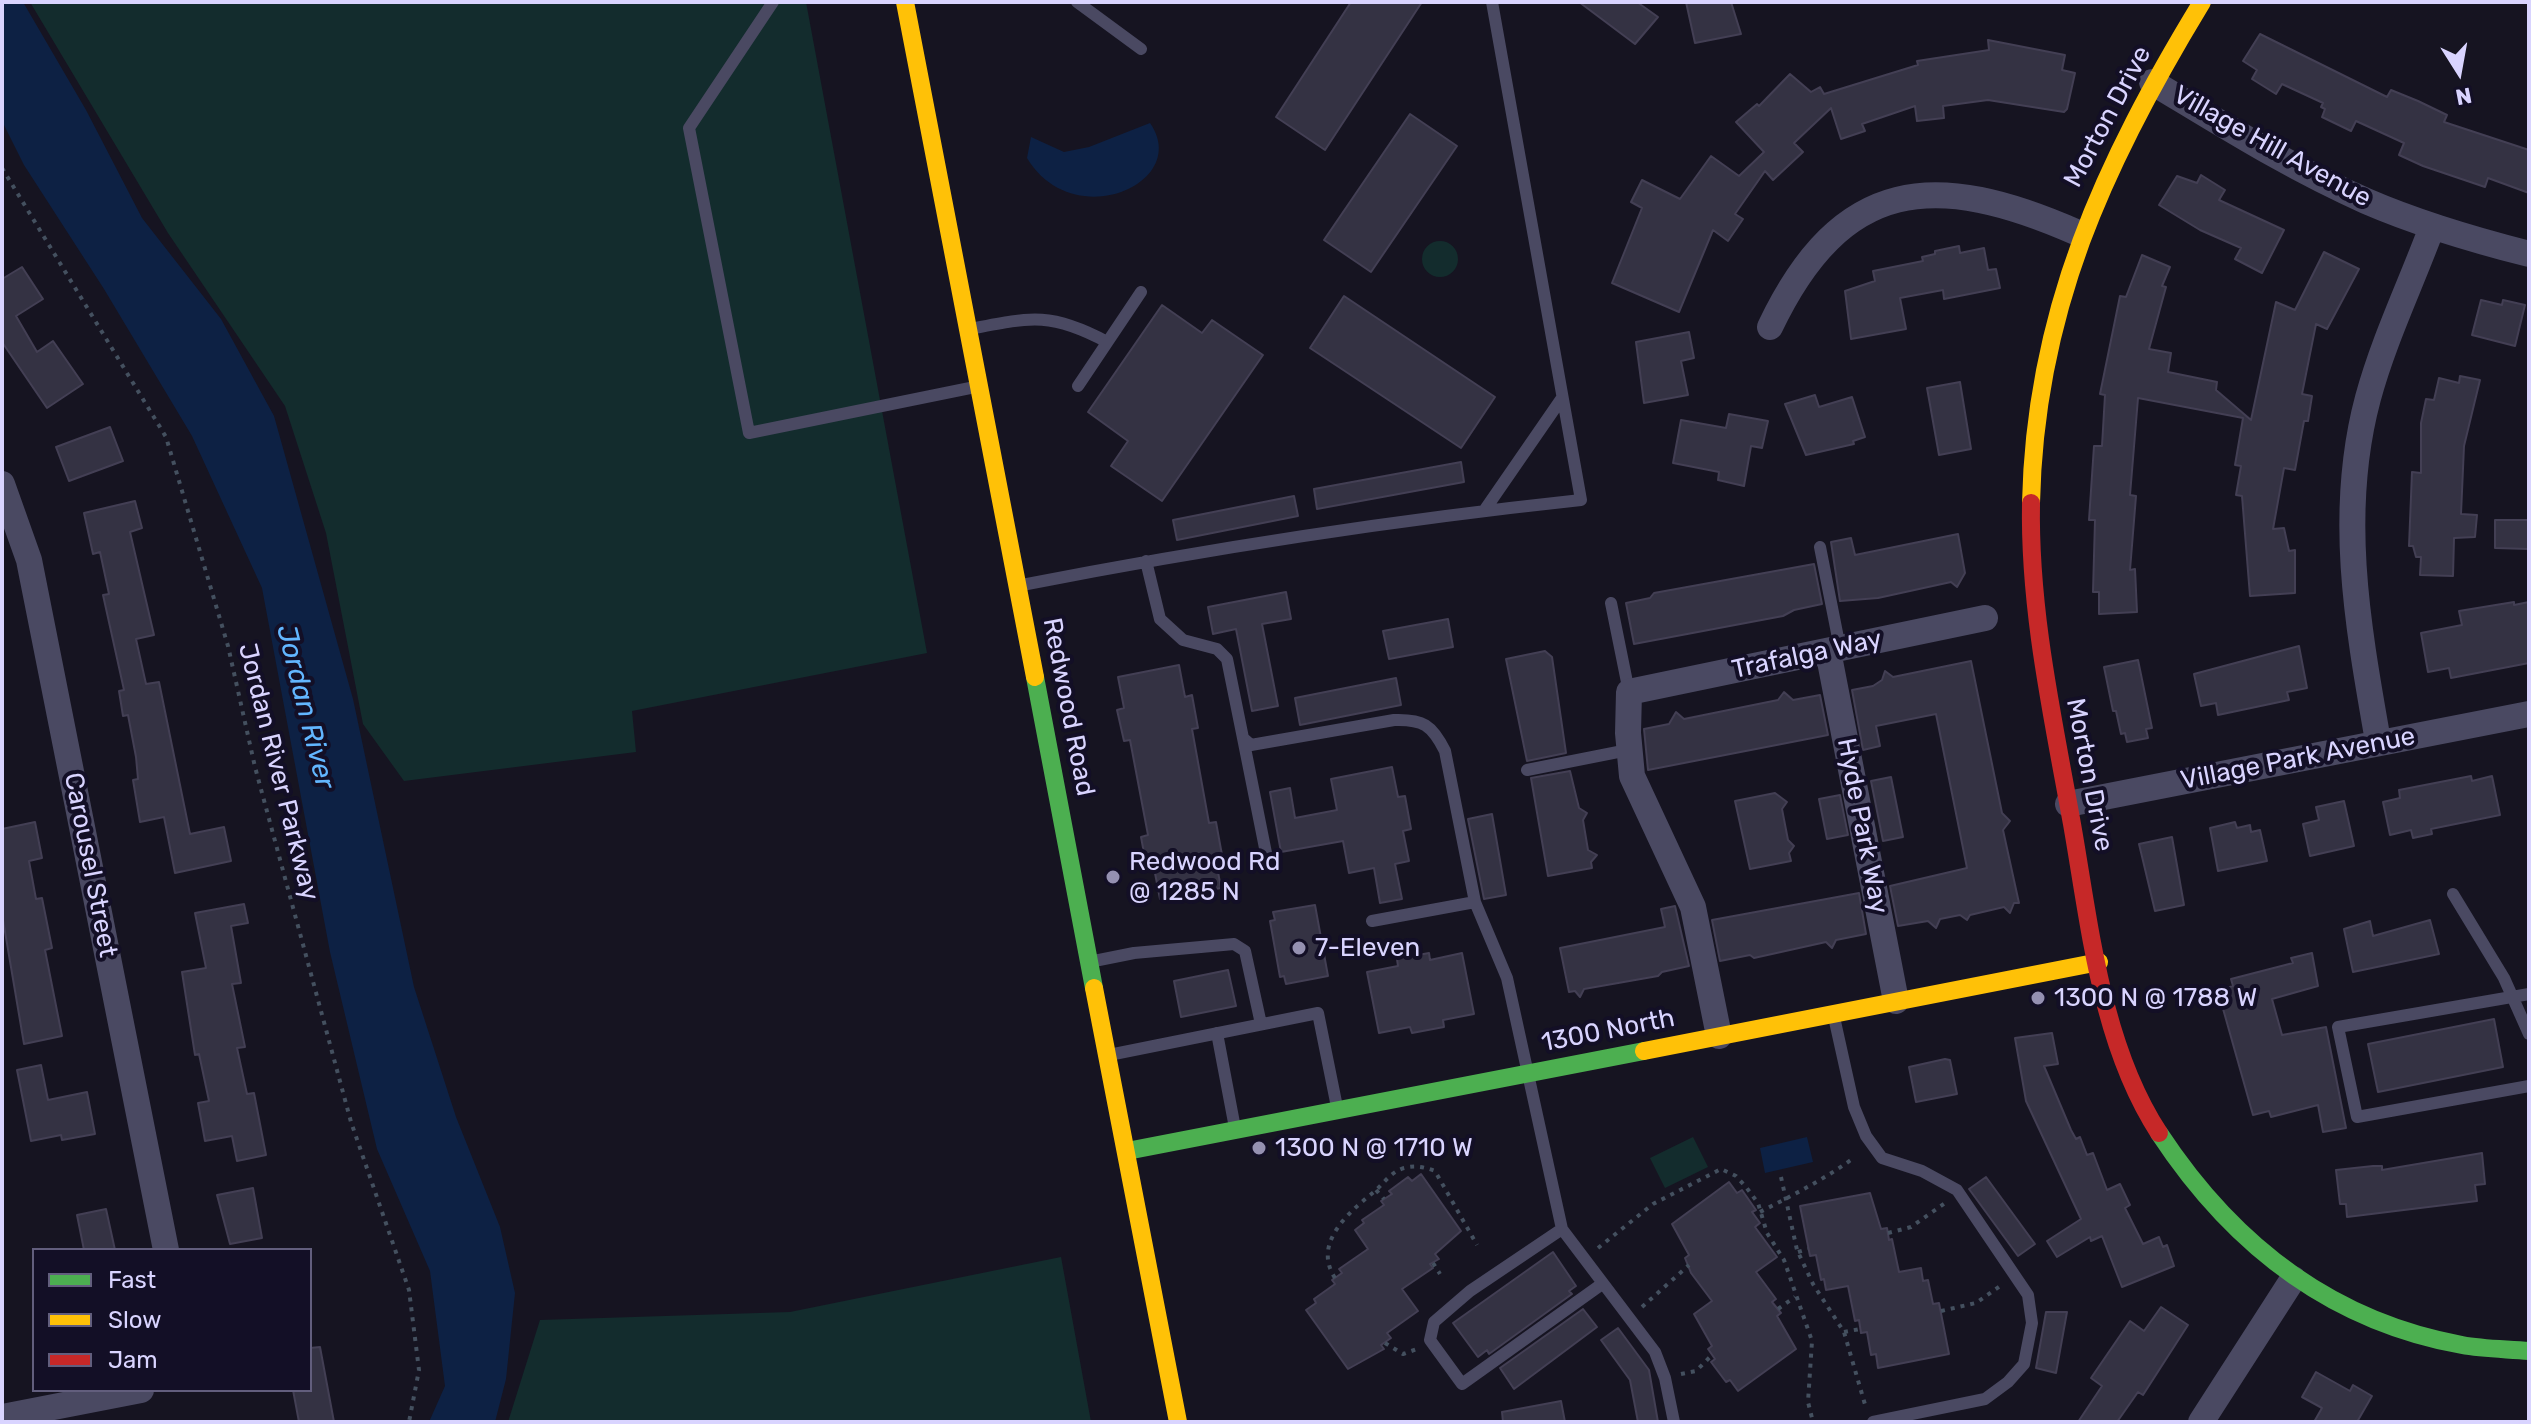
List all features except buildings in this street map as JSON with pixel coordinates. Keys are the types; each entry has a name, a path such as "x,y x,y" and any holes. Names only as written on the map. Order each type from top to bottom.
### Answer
{"street":[{"name":"Redwood Road","path":"905,2 1178,1422"},
{"name":"Morton Drive","path":"2202,2 2152,82 2112,156 2078,233 2036,414 2030,497 2034,609 2099,962 2127,1066 2171,1154 2228,1223 2293,1279 2327,1299 2397,1330 2468,1347 2529,1351"},
{"name":"Village Hill Avenue","path":"2152,82 2302,170 2432,227 2529,254"},
{"path":"1770,327 1791,283 1808,259 1855,217 1885,204 1919,196 1952,194 2017,208 2078,233"},
{"path":"2378,741 2354,595 2353,480 2368,397 2384,346 2432,227"},
{"name":"Carousel Street","path":"2,484 29,560 166,1248"},
{"name":"Trafalga Way","path":"1629,692 1985,618"},
{"name":"Hyde Park Way","path":"1834,649 1896,1001"},
{"path":"1629,692 1628,750 1640,799 1693,907 1719,1036"},
{"name":"Village Park Avenue","path":"2068,804 2378,741 2529,714"},
{"name":"1300 North","path":"1127,1151 2099,962"},
{"path":"2201,1422 2293,1279"},
{"path":"2,1417 131,1392"}],"lane":[{"path":"773,2 689,128 749,433 981,386"},
{"path":"1077,2 1141,49"},
{"path":"1019,585 1146,561 1484,511 1581,500 1492,2"},
{"path":"1078,386 1141,292"},
{"path":"970,329 1050,318 1074,324 1107,342"},
{"path":"1484,511 1562,398"},
{"path":"1820,547 1834,649"},
{"path":"1146,561 1160,619 1183,640 1217,649 1227,659 1266,853"},
{"path":"1611,603 1629,692"},
{"path":"1243,738 1251,745 1262,745 1394,720 1418,719 1427,724 1445,751 1475,902 1507,978 1562,1229 1655,1352 1665,1378 1674,1422"},
{"path":"1527,770 1628,750"},
{"path":"2453,894 2513,997 2529,1034"},
{"path":"1372,921 1475,902"},
{"path":"1090,961 1148,951 1234,944 1245,951 1261,1024"},
{"path":"2529,994 2338,1027 2357,1117 2529,1086"},
{"path":"1109,1055 1318,1013 1338,1110"},
{"path":"1833,1014 1854,1107 1866,1136 1882,1158 1922,1171 1957,1190 2028,1295 2032,1323 2024,1364 2008,1382 1985,1399 1873,1422"},
{"path":"1217,1033 1236,1130"},
{"path":"1562,1229 1470,1291 1434,1322 1430,1340 1462,1384 1602,1284"}],"path":[{"name":"Jordan River Parkway","path":"2,168 166,437 228,646 255,767 351,1122 409,1290 419,1370 409,1422"},
{"path":"1760,1212 1855,1157"},
{"path":"1335,1278 1327,1259 1328,1244 1336,1229 1390,1175 1405,1168 1423,1166 1435,1171 1477,1245"},
{"path":"1596,1249 1653,1204 1721,1169 1736,1176 1746,1187 1767,1233 1784,1260 1812,1341 1808,1402 1812,1418"},
{"path":"1781,1177 1788,1197 1798,1252 1813,1284 1844,1332 1866,1408"},
{"path":"1376,1190 1384,1199"},
{"path":"1888,1233 1911,1227 1946,1203"},
{"path":"1798,1252 1808,1249"},
{"path":"1433,1263 1440,1274"},
{"path":"1640,1308 1662,1292 1689,1265"},
{"path":"1941,1311 1976,1303 2002,1284"},
{"path":"1778,1309 1795,1297"},
{"path":"1844,1332 1860,1329"},
{"path":"1385,1343 1403,1354 1419,1348"},
{"path":"1679,1374 1696,1371 1712,1355"}],"green space":[{"path":"30,2 806,2 927,653 632,711 636,752 404,781 363,724 326,533 285,406 168,233"},
{"path":"1440,241 1453,246 1458,259 1453,272 1440,277 1427,272 1422,259 1427,246"},
{"path":"1693,1137 1708,1167 1665,1188 1650,1158"},
{"path":"1061,1257 1091,1422 508,1422 540,1320 790,1312"}],"water":[{"name":"Jordan River","path":"2,2 23,2 86,110 142,218 221,319 274,416 353,699 414,987 456,1117 500,1227 515,1293 506,1379 495,1422 429,1422 445,1386 430,1271 377,1149 330,952 262,588 192,436 104,289 24,165 2,121"},
{"path":"1150,123 1159,145 1155,165 1142,181 1122,192 1097,197 1072,193 1047,181 1027,158 1031,137 1064,152 1089,147"},
{"path":"1807,1137 1813,1162 1765,1173 1760,1148"}],"traffic: fast":[{"path":"1035,677 1094,988"},
{"path":"1127,1151 1644,1051"},
{"path":"2159,1133 2218,1210 2288,1272 2327,1297 2414,1334 2470,1346 2529,1351"}],"traffic: slow":[{"path":"905,2 1035,677"},
{"path":"2031,503 2035,433 2046,367 2061,303 2081,241 2134,121 2202,2"},
{"path":"1644,1051 2099,962"},
{"path":"1094,988 1178,1422"}],"traffic: jam":[{"path":"2031,503 2038,624 2100,983 2123,1062 2159,1133"}],"place":[{"name":"Redwood Rd @ 1285 N","path":"1113,877"},
{"name":"7-Eleven","path":"1299,948"},
{"name":"1300 N @ 1788 W","path":"2038,998"},
{"name":"1300 N @ 1710 W","path":"1259,1148"}]}
